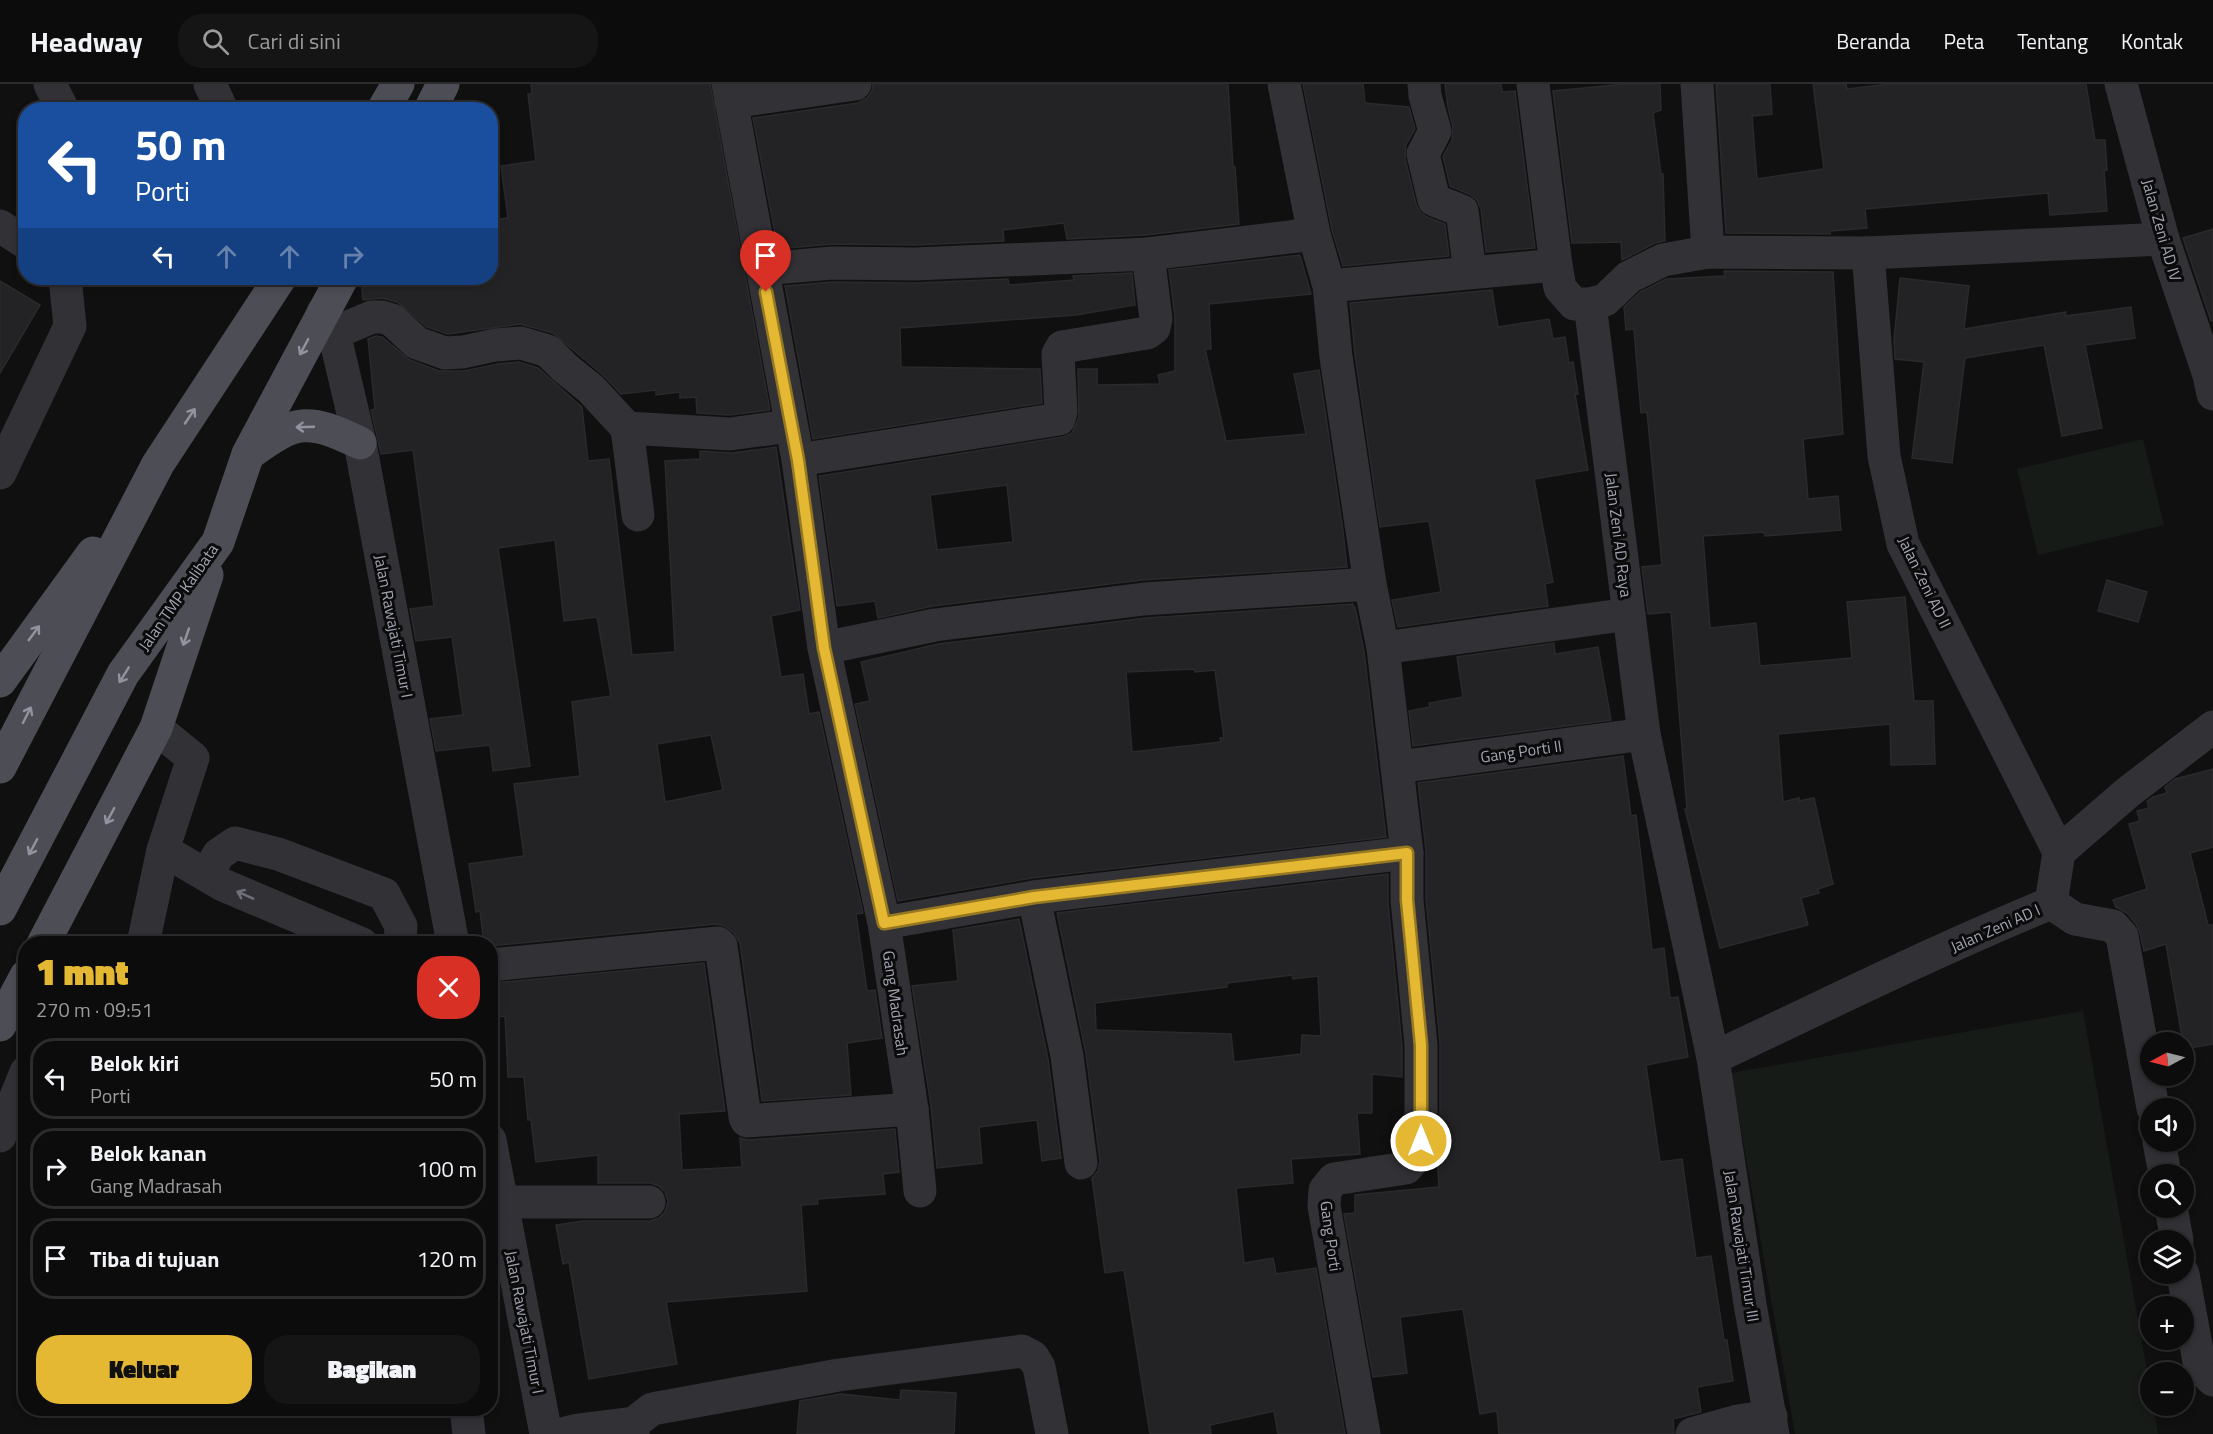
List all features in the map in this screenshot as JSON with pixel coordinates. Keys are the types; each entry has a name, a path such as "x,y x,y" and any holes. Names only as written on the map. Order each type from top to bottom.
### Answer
{"main road":[{"path":"388,102 398,84"},
{"path":"434,102 443,84"},
{"path":"0,681 158,464 275,285"},
{"name":"Jalan TMP Kalibata","path":"0,909 123,674 218,542 248,454 329,323 340,285"},
{"path":"248,454 279,432 304,425 332,429 360,443"},
{"path":"0,767 158,464"},
{"path":"47,936 156,728 218,542"},
{"path":"0,1025 18,991"}],"street":[{"path":"50,84 59,102"},
{"path":"210,84 218,102"},
{"path":"729,93 855,84"},
{"path":"884,923 1034,897 1407,853 1383,648 1370,584 1336,357 1329,286 1314,234 1284,84"},
{"path":"1424,84 1435,131 1423,154 1434,200 1462,211 1470,272"},
{"path":"1533,84 1560,288 1574,304 1590,304 1605,300 1629,277 1664,260 1708,252 1868,253 2163,239"},
{"path":"1697,84 1708,252"},
{"name":"Jalan Zeni AD IV","path":"2121,84 2163,239 2212,380"},
{"name":"Gang Madrasah","path":"729,93 798,460 824,648 884,923 912,1109 920,1191"},
{"path":"0,226 18,238"},
{"path":"762,269 832,263 915,264 1149,254 1314,234"},
{"name":"Jalan Zeni AD II","path":"1868,253 1884,456 1903,543 2059,852"},
{"path":"798,460 1059,419 1061,412 1058,354 1062,347 1147,333 1154,328 1156,320 1149,254"},
{"path":"1329,286 1556,265"},
{"path":"0,473 70,326 66,285"},
{"name":"Jalan Zeni AD Raya","path":"1590,304 1644,734 1713,1058"},
{"path":"329,323 382,317 392,320 417,343 428,349 445,353 521,343 548,351 591,389 627,428 638,515"},
{"name":"Jalan Rawajati Timur I","path":"329,323 360,443 452,936"},
{"path":"627,428 730,434 790,426"},
{"path":"824,648 935,625 1144,599 1370,584"},
{"path":"1383,648 1629,614"},
{"path":"2059,852 2135,787 2213,727"},
{"path":"145,936 163,850 193,758 156,728"},
{"name":"Gang Porti II","path":"1398,767 1644,734"},
{"path":"206,875 219,854 235,843 278,854 384,894 401,926 400,936"},
{"path":"163,850 295,931 321,936"},
{"name":"Jalan Zeni AD I","path":"1713,1058 1982,931 2051,903 2059,852"},
{"name":"Gang Porti","path":"1364,1434 1324,1206 1325,1190 1334,1179 1406,1168 1415,1158 1421,1141 1421,1045 1407,900 1407,853"},
{"path":"1034,897 1068,1056 1081,1163"},
{"path":"2051,903 2075,919 2113,926 2122,936 2151,1098"},
{"path":"498,964 718,943 721,946 747,1121 912,1109"},
{"name":"Jalan Rawajati Timur III","path":"1713,1058 1750,1304 1772,1425"},
{"path":"0,1136 18,1092"},
{"name":"Jalan Rawajati Timur I","path":"498,1181 546,1434"},
{"path":"502,1202 649,1202"},
{"path":"2185,1284 2200,1367 2213,1380"},
{"path":"561,1434 578,1430 634,1429 652,1409 839,1375 1022,1351 1033,1357 1040,1367 1052,1434"},
{"path":"467,1416 469,1434"},
{"path":"1692,1434 1716,1427 1772,1425"}],"shaded area":[{"path":"2143,439 2164,525 2038,555 2017,469"},
{"path":"2083,1011 2140,1331 2140,1350 2143,1350 2145,1362 2140,1362 2140,1416 2155,1416 2158,1434 1795,1434 1731,1073"}],"building":[{"path":"531,84 710,84 770,410 729,415 697,413 696,397 680,398 680,392 656,395 656,390 621,394 603,375 553,333 520,324 448,334 427,327 397,302 382,298 363,300 362,285 498,285 498,219 508,218 501,166 536,161 528,94 532,94"},
{"path":"873,84 1228,84 1239,224 1146,235 1067,239 1064,223 1003,230 1004,241 915,245 832,244 778,249 753,118 858,103 867,98 872,91"},
{"path":"1303,84 1363,84 1365,103 1409,107 1415,129 1406,145 1405,158 1416,204 1420,212 1427,217 1445,224 1449,256 1343,266 1332,230"},
{"path":"1445,84 1501,84 1502,92 1515,91 1535,248 1486,252 1481,209 1477,200 1450,186 1443,156 1452,140 1453,127"},
{"path":"1625,84 1660,84 1661,110 1653,113 1661,174 1663,174 1665,241 1655,243 1622,260 1621,242 1572,243 1553,91"},
{"path":"1716,84 1770,84 1772,114 1752,116 1757,179 1824,169 1813,84 1846,84 1847,89 1890,84 2086,84 2095,140 2105,140 2107,170 2104,170 2107,211 2050,215 2048,193 1865,209 1867,228 1830,231 1830,234 1726,233"},
{"path":"2213,229 2213,321 2211,321 2183,238"},
{"path":"1300,255 1311,294 1209,304 1211,349 1205,349 1226,441 1306,434 1294,374 1319,370 1347,567 1142,580 933,606 878,618 875,601 837,606 819,476 1063,437 1072,433 1079,417 1078,369 1097,369 1097,385 1160,384 1158,375 1175,371 1175,317 1169,270","holes":["1007,485 1013,542 937,550 930,495"]},
{"path":"1724,271 1833,272 1843,434 1803,439 1808,499 1838,496 1841,530 1765,536 1764,532 1703,536 1710,628 1756,623 1760,666 1852,658 1847,602 1905,597 1914,701 1933,701 1935,764 1891,765 1890,724 1778,734 1783,802 1799,798 1799,801 1814,798 1833,884 1818,889 1819,893 1801,898 1808,925 1720,948 1685,809 1687,809 1671,612 1648,614 1642,567 1662,565 1647,412 1641,413 1634,329 1626,330 1624,307 1640,292 1666,279 1725,276"},
{"path":"1132,273 1135,305 1076,315 900,328 901,367 1040,369 1042,403 813,439 785,286 833,282 916,283 1008,279 1009,285 1074,280 1073,276"},
{"path":"1900,278 1969,286 1964,329 2066,312 2065,316 2131,307 2135,338 2085,345 2102,428 2062,436 2044,345 1965,358 1952,463 1912,458 1924,362 1895,359 1894,340"},
{"path":"0,281 40,305 0,373"},
{"path":"1492,290 1498,327 1549,319 1553,339 1565,337 1569,363 1573,362 1578,394 1575,394 1588,470 1534,479 1553,582 1545,584 1548,606 1398,627 1392,600 1441,592 1429,521 1380,527 1355,355 1350,303"},
{"path":"376,336 382,337 410,360 439,371 464,371 519,362 538,368 582,407 588,461 609,459 632,655 675,652 665,461 700,459 700,451 732,453 776,447 800,610 771,616 781,677 803,674 809,714 819,712 863,913 856,914 867,991 875,990 882,1038 847,1043 851,1095 762,1101 740,943 734,933 725,926 716,924 498,945 498,936 483,936 480,911 476,912 469,864 524,856 514,784 580,776 572,702 611,696 597,617 564,621 555,540 498,548 530,766 493,771 490,745 436,751 430,719 463,715 452,637 416,641 410,609 434,606 413,450 381,454 371,410 375,409 368,339","holes":["711,735 723,790 665,802 657,744"]},
{"path":"2107,580 2147,592 2138,622 2098,611"},
{"path":"1353,604 1364,651 1386,837 1032,878 898,901 855,704 870,701 861,662 938,644 1146,618","holes":["1194,669 1195,672 1215,670 1224,738 1220,738 1221,742 1132,752 1126,672"]},
{"path":"1554,643 1555,654 1598,647 1611,720 1413,746 1409,711 1430,707 1429,703 1463,697 1457,657"},
{"path":"1623,756 1631,816 1636,815 1652,950 1664,948 1670,998 1678,997 1688,1057 1646,1065 1660,1162 1682,1159 1696,1258 1711,1256 1733,1381 1697,1387 1701,1412 1673,1419 1674,1434 1499,1434 1497,1411 1480,1414 1463,1309 1400,1317 1407,1373 1373,1377 1344,1214 1355,1213 1355,1195 1439,1187 1437,1151 1440,1141 1440,1043 1426,899 1426,851 1418,783"},
{"path":"2213,769 2213,847 2190,853 2208,925 2213,925 2213,1044 2194,1047 2194,1032 2181,1032 2166,944 2144,951 2136,924 2127,913 2116,907 2113,900 2147,889 2129,824 2140,821 2137,811 2149,808 2147,801 2153,797 2167,793 2165,787 2175,779"},
{"path":"1388,874 1388,902 1402,1046 1402,1077 1372,1074 1372,1113 1357,1113 1360,1154 1291,1159 1293,1183 1236,1188 1244,1263 1273,1258 1276,1274 1316,1268 1345,1434 1278,1434 1274,1411 1210,1425 1211,1434 1150,1434 1124,1270 1105,1273 1092,1178 1098,1171 1100,1161 1086,1054 1057,913","holes":["1292,975 1293,979 1318,976 1321,1036 1302,1035 1301,1054 1234,1062 1231,1034 1096,1030 1095,1003 1227,987 1227,983"]},
{"path":"1019,919 1048,1059 1061,1158 1042,1161 1037,1120 979,1127 982,1163 937,1168 931,1106 912,986 958,981 953,930"},
{"path":"704,963 725,1111 679,1114 682,1170 742,1167 740,1138 748,1140 895,1129 899,1172 883,1174 885,1194 817,1199 818,1204 801,1205 807,1291 666,1302 677,1364 589,1379 569,1262 563,1264 556,1225 582,1221 650,1221 659,1218 665,1212 668,1201 665,1192 659,1186 650,1183 598,1183 598,1155 536,1162 531,1120 528,1120 524,1077 508,1077 505,1016 498,1017 498,983"},
{"path":"901,1390 956,1393 954,1434 797,1434 800,1401 841,1394 900,1400"}],"route":[{"path":"766,292 798,460 824,648 884,923 1034,897 1407,853 1407,900 1421,1045 1421,1141"}]}
